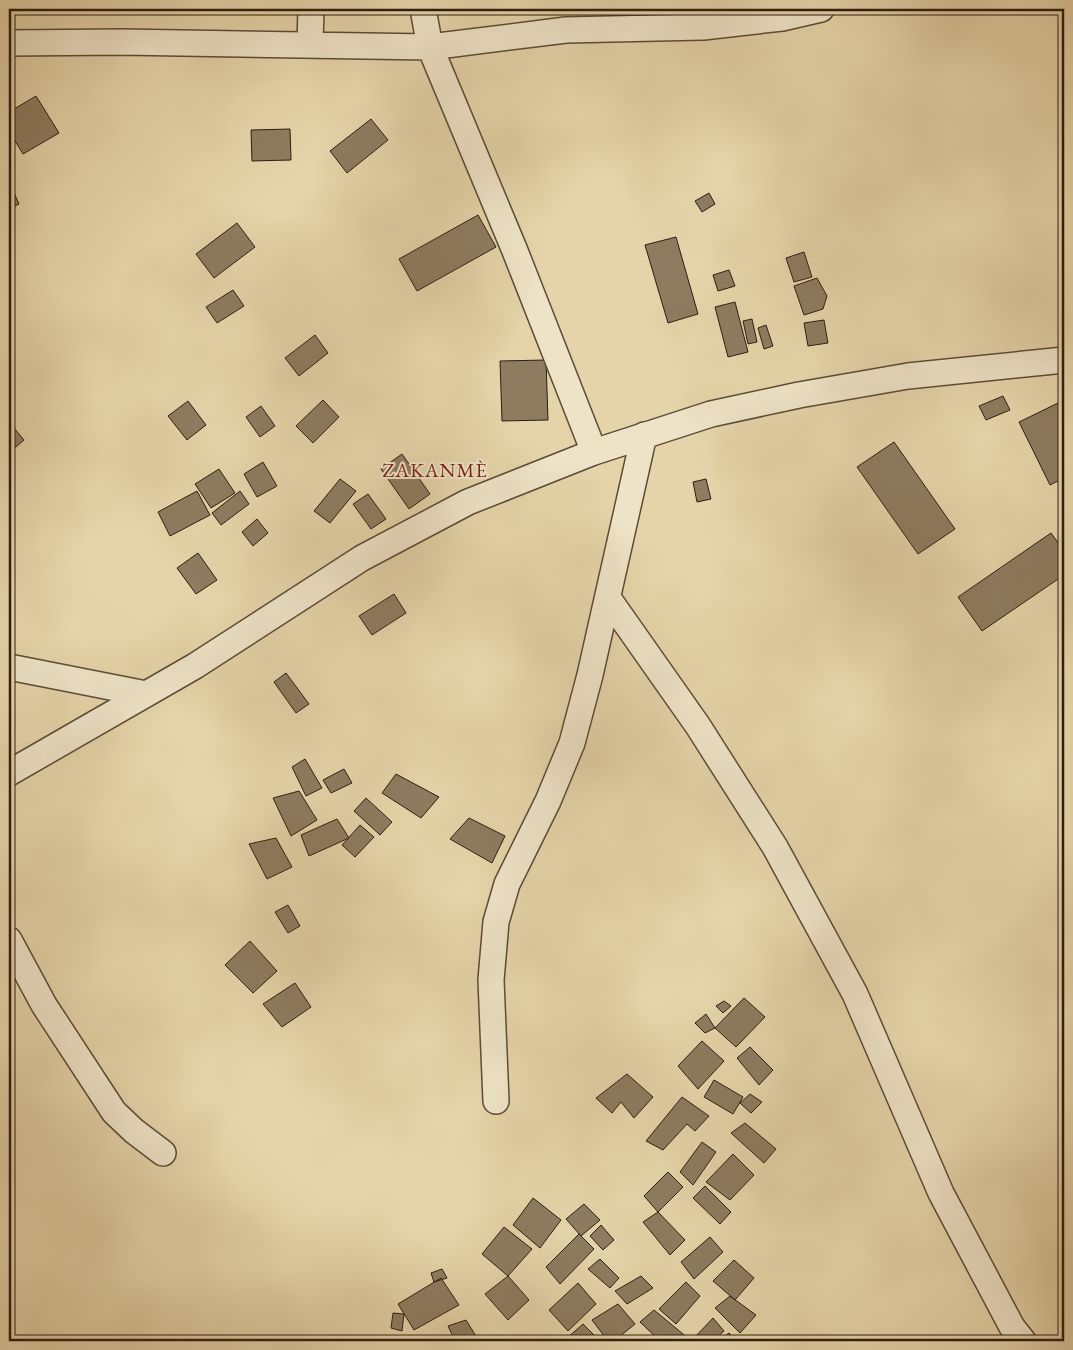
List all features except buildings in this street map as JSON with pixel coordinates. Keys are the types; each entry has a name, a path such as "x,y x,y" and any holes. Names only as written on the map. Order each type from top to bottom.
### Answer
{"street":[{"path":"310,44 311,9"},
{"path":"423,9 430,47 515,251 594,452"},
{"path":"9,43 310,44 430,47 566,30 703,27 782,18 821,9"},
{"path":"9,773 195,666 362,558 468,502 594,452 712,414 880,381 908,376 1064,360"},
{"path":"496,1101 492,980 496,922 507,884 548,801 572,743 608,598 644,435"},
{"path":"608,598 698,726 775,847 855,994 942,1193 1012,1327 1023,1341"},
{"path":"9,667 146,694"},
{"path":"9,940 44,1005 114,1112 134,1131 163,1153"}],"district":[{"name":"ZAKANMÈ","path":"435,470"}]}
